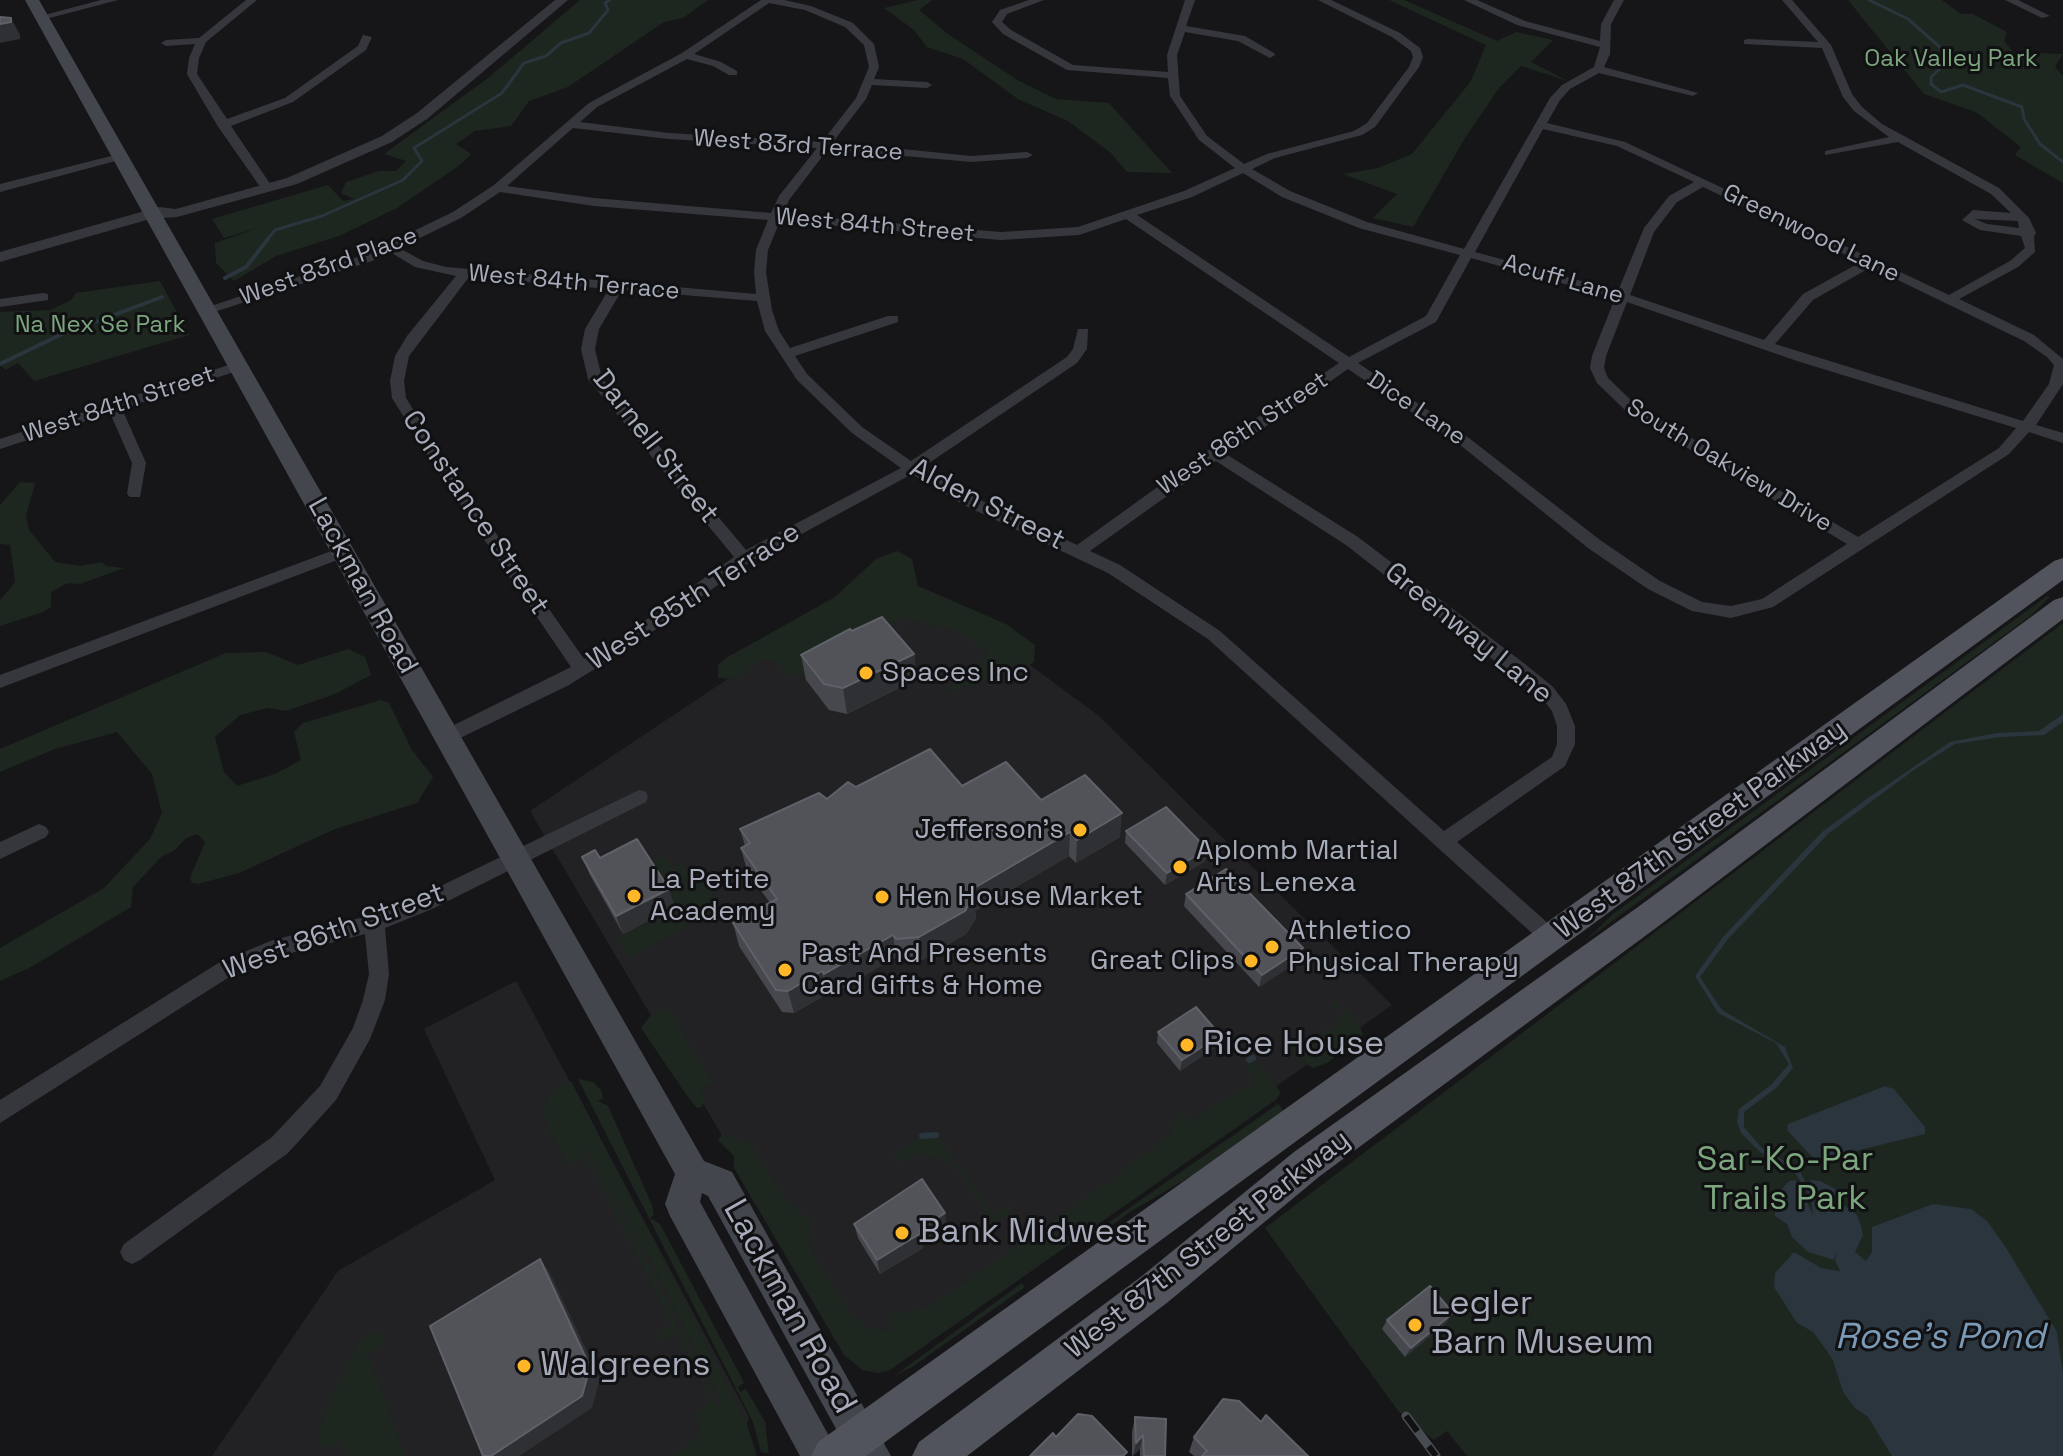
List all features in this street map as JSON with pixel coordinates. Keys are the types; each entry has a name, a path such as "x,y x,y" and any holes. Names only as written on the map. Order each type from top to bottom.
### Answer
{"main road":[{"name":"Lackman Road","path":"32,0 692,1172 720,1184 855,1449"},
{"name":"West 87th Street Parkway","path":"855,1449 2063,567"},
{"name":"West 87th Street Parkway","path":"933,1456 1155,1289 1307,1164 1549,990 2063,606"},
{"name":"Lackman Road","path":"692,1172 682,1204 821,1456"}],"street":[{"path":"42,17 113,0"},
{"path":"252,0 202,41 194,58 192,74 264,185"},
{"path":"0,257 153,215 177,213 264,185 311,175 387,139 422,116 562,0"},
{"path":"769,0 825,13 860,34 873,55 870,82 927,85"},
{"name":"West 83rd Place","path":"206,310 342,268 457,215 498,188 593,105 686,55 769,0"},
{"path":"1039,0 993,17 1007,32 1071,68 1103,73 1171,75"},
{"name":"Acuff Lane","path":"1190,0 1172,55 1171,75 1175,96 1187,119 1203,138 1242,168 1320,210 1622,297 2059,439"},
{"name":"West 84th Street","path":"498,188 594,202 773,218 1026,236 1079,231 1130,216 1271,156 1368,128 1414,67 1418,57 1416,50 1406,41 1323,0"},
{"path":"1469,0 1521,23 1605,45"},
{"path":"1469,253 1559,92 1598,69 1605,45 1606,24 1619,0"},
{"path":"1787,0 1826,45 1847,95 1878,126 1984,184 2023,218 2030,233 2031,249 2014,264 1950,299"},
{"path":"2010,0 2045,16"},
{"path":"1181,28 1241,38 1270,55"},
{"path":"223,125 289,100 362,48 367,37"},
{"path":"166,43 202,41"},
{"path":"1748,42 1826,45"},
{"path":"686,55 717,64 733,73"},
{"path":"1598,69 1693,93"},
{"name":"Alden Street","path":"870,82 842,124 797,177 773,218 762,250 763,298 772,331 786,354 827,404 857,430 911,468 969,501 1079,551 1142,585 1214,635 1552,939"},
{"name":"West 83rd Terrace","path":"569,124 669,136 823,145 979,160 1027,155"},
{"name":"Greenwood Lane","path":"1541,125 1621,144 1703,182 1950,299 2041,346 2061,365 2061,371"},
{"path":"1829,153 1899,138"},
{"path":"0,188 119,157"},
{"name":"South Oakview Drive","path":"1703,182 1673,199 1655,219 1599,356 1597,368 1607,388 1631,408 1858,544"},
{"path":"2023,218 1973,214 1968,220 1984,227 2030,233"},
{"name":"Dice Lane","path":"1130,216 1483,455 1594,544 1664,592 1698,607 1731,612 1751,610 1767,603 2004,451 2028,427 2061,371"},
{"name":"West 84th Terrace","path":"391,248 419,264 465,273 763,298"},
{"name":"West 86th Street","path":"1079,551 1214,453 1348,363 1431,319 1469,253"},
{"path":"1767,345 1808,297 1871,262"},
{"name":"Constance Street","path":"465,273 402,356 397,381 399,398 444,470 582,669"},
{"name":"Darnell Street","path":"617,287 592,329 588,349 595,379 744,558"},
{"path":"0,303 43,297"},
{"path":"786,354 893,319"},
{"name":"West 85th Terrace","path":"446,737 524,701 582,669 632,638 744,558 911,468 1004,410 1072,360 1080,349 1083,332"},
{"name":"West 84th Street","path":"0,444 238,366"},
{"path":"114,406 139,463 135,494"},
{"name":"Greenway Lane","path":"1214,453 1352,541 1519,668 1547,692 1560,709 1566,726 1566,744 1559,761 1444,841"},
{"path":"0,682 342,552"},
{"name":"West 86th Street","path":"0,1112 227,968 273,949 374,923 425,903 639,797"},
{"path":"0,851 39,832"},
{"path":"132,1252 280,1145 328,1093 351,1055 374,1000 379,974 374,923"}],"shaded area":[{"path":"885,574 1022,659 1099,716 1392,1005 888,1359 842,1338 530,811"},
{"path":"516,981 749,1417 737,1456 212,1456 338,1271 495,1180 424,1029"}],"green space":[{"path":"580,0 708,0 683,18 664,22 568,87 529,101 511,126 475,131 456,144 471,154 460,165 397,208 339,236 276,256 234,281 216,263 215,243 261,227 224,238 212,219 328,185 343,201 354,199 341,193 346,182 379,171 396,171 406,161 384,154 488,78"},
{"path":"932,0 919,10 948,34 1019,81 1056,99 1109,103 1172,173 1127,172 1111,153 1068,121 1018,99 963,59 927,47 914,30 884,8"},
{"path":"1389,0 1404,0 1497,41 1516,32 1553,40 1531,62 1568,81 1521,66 1499,88 1465,138 1413,227 1373,218 1397,194 1343,174 1378,168 1412,154 1471,81 1486,45"},
{"name":"Oak Valley Park","path":"1848,0 1942,0 1961,14 1973,14 2007,32 2004,41 2013,52 2063,54 2055,67 2063,76 2063,183 2015,155 2021,147 1976,112 1924,94"},
{"name":"Na Nex Se Park","path":"160,281 189,335 34,381 18,363 5,370 0,364 0,312 51,310 71,300 76,293"},
{"path":"20,482 35,483 26,516 29,530 55,562 80,566 102,562 106,566 124,568 80,584 68,583 51,592 51,607 0,626 0,600 15,582 10,545 0,544 0,505"},
{"path":"897,551 912,559 918,586 1006,624 1035,645 1034,662 1028,666 1023,662 974,686 951,692 947,686 986,657 988,651 953,630 904,618 877,632 862,648 802,676 789,674 773,661 763,660 733,679 718,678 718,665 726,658 835,597 876,559"},
{"path":"2047,596 2050,597 2029,617 1585,941 1613,914"},
{"name":"Sar-Ko-Par Trails Park","path":"2063,623 2063,1456 1467,1456 1447,1431 1434,1440 1399,1412 1265,1228"},
{"path":"348,649 365,657 371,675 335,694 286,711 268,708 240,715 215,737 224,772 237,786 275,774 301,760 294,732 303,723 381,700 389,703 412,750 433,777 417,803 335,829 239,873 198,884 192,883 190,878 205,842 197,834 186,838 175,850 161,857 133,887 131,907 31,967 0,981 0,948 104,888 150,839 162,813 152,774 117,732 55,749 0,772 0,749 226,653 266,652 298,665"},
{"path":"664,856 672,867 681,862 692,879 700,875 722,907 629,958 616,938 675,907 648,864"},
{"path":"1334,1000 1359,1023 1363,1035 1327,1063 1313,1068 1300,1060 1280,1037 1304,1044 1327,1029 1330,1032 1342,1018 1343,1010 1331,1007"},
{"path":"664,1009 669,1011 714,1083 701,1089 705,1097 702,1107 697,1108 690,1100 641,1028 650,1016"},
{"path":"1253,1059 1281,1092 1277,1099 890,1370 879,1373 862,1370 844,1355 734,1168 734,1156 718,1140 723,1133 742,1143 750,1142 783,1197 812,1223 808,1244 848,1312 866,1326 887,1332 893,1314 931,1306 1068,1210 1071,1213 1076,1209 1074,1205 1107,1182 1109,1185 1115,1181 1113,1178 1168,1137 1180,1110 1192,1122 1239,1089 1258,1085 1246,1067"},
{"path":"578,1079 593,1082 601,1090 603,1098 598,1101 608,1106 652,1205 654,1215 650,1218 660,1224 739,1373 744,1383 738,1387 740,1392 746,1389 765,1422 769,1454 761,1452 753,1422"},
{"path":"571,1081 746,1421 757,1456 670,1456 701,1435 695,1415 712,1401 676,1332 663,1340 658,1338 659,1332 672,1323 585,1157 568,1164 550,1131 544,1112 546,1099 557,1087","holes":["579,1148 588,1153 644,1249 719,1399 719,1408 641,1250 586,1154"]},
{"path":"1278,1104 1284,1111 1257,1137 1130,1212 1101,1233 1095,1232"},
{"path":"920,1137 938,1137 992,1215 1010,1204 1013,1209 998,1221 992,1220 955,1167 939,1157 916,1155 897,1163 892,1156"},
{"path":"1022,1283 1025,1287 912,1367 894,1376"},
{"path":"377,1331 382,1333 385,1341 368,1355 405,1456 347,1456 341,1440 322,1451 318,1431 331,1399 360,1340"}],"water":[{"name":"Rose's Pond","path":"2063,714 2063,722 2044,735 1955,744 1914,770 1829,833 1728,939 1700,977 1722,1010 1785,1047 1793,1068 1776,1088 1744,1112 1744,1127 1762,1148 1799,1169 1813,1198 1816,1213 1810,1180 1820,1181 1842,1192 1844,1205 1857,1215 1863,1235 1855,1252 1866,1261 1872,1252 1872,1227 1933,1204 1971,1209 1987,1221 2005,1246 2057,1332 2063,1374 2063,1456 1892,1456 1868,1417 1855,1408 1843,1392 1833,1360 1822,1344 1813,1332 1797,1323 1774,1287 1775,1273 1794,1252 1821,1268 1840,1271 1835,1260 1837,1250 1834,1260 1808,1252 1792,1237 1787,1224 1775,1216 1775,1197 1789,1181 1795,1180 1813,1215 1811,1198 1795,1173 1760,1152 1741,1133 1737,1122 1739,1109 1772,1084 1789,1064 1776,1043 1718,1013 1695,976 1723,937 1822,832 1868,798 1950,742 1997,733 2039,731"},
{"path":"1885,1086 1894,1089 1925,1127 1925,1134 1819,1160 1811,1156 1787,1130 1788,1124"}],"building":[{"path":"0,17 11,18 11,22 0,24"},
{"path":"882,617 914,654 843,688 824,684 801,655 850,629 852,631"},
{"name":"Hen House Market","path":"930,749 962,786 1006,762 1041,800 1085,775 1122,813 1077,840 1070,832 969,891 974,895 965,911 919,937 896,939 893,935 788,991 776,990 733,923 777,899 741,848 750,843 740,829 819,793 827,799 848,782 856,787"},
{"path":"1166,807 1207,849 1167,873 1126,831"},
{"name":"La Petite Academy","path":"637,839 669,889 616,916 582,857 595,850 600,858"},
{"path":"1226,869 1303,948 1262,975 1186,894"},
{"name":"Rice House","path":"1196,1007 1220,1035 1182,1060 1158,1032"},
{"name":"Bank Midwest","path":"922,1179 945,1213 919,1230 921,1233 877,1260 854,1224"},
{"name":"Walgreens","path":"540,1259 590,1367 582,1396 491,1456 483,1456 430,1326"},
{"name":"Legler Barn Museum","path":"1430,1286 1453,1313 1411,1348 1387,1320"},
{"path":"1223,1399 1239,1401 1261,1422 1266,1415 1308,1456 1202,1456 1207,1451 1194,1437"},
{"path":"1078,1414 1092,1416 1127,1452 1123,1456 1030,1456 1053,1433 1056,1437"},
{"path":"1135,1417 1166,1419 1165,1456 1144,1456 1143,1435 1136,1443"}],"waterway":[{"path":"266,241 275,230 322,216 403,180 422,161 414,148 502,93 524,63 546,56 561,43 589,33 608,10 605,3 610,0"},
{"path":"1869,0 1908,19 1941,48 1944,65 1931,77 1931,84 1941,92 1963,85 2022,107 2024,119 2040,144 2063,162"},
{"path":"225,278 246,267 268,239"},
{"path":"0,364 60,335 162,297"},
{"path":"1249,1060 1253,1058"},
{"path":"922,1136 936,1135"}],"railway":[{"path":"1406,1416 1436,1456"}],"place":[{"name":"Spaces Inc","path":"866,673"},
{"name":"Jefferson's","path":"1080,830"},
{"name":"Aplomb Martial Arts Lenexa","path":"1180,867"},
{"name":"La Petite Academy","path":"634,896"},
{"name":"Hen House Market","path":"882,897"},
{"name":"Athletico Physical Therapy","path":"1272,947"},
{"name":"Great Clips","path":"1251,961"},
{"name":"Past And Presents Card Gifts & Home","path":"785,970"},
{"name":"Rice House","path":"1187,1045"},
{"name":"Bank Midwest","path":"902,1233"},
{"name":"Legler Barn Museum","path":"1415,1325"},
{"name":"Walgreens","path":"524,1366"}]}
